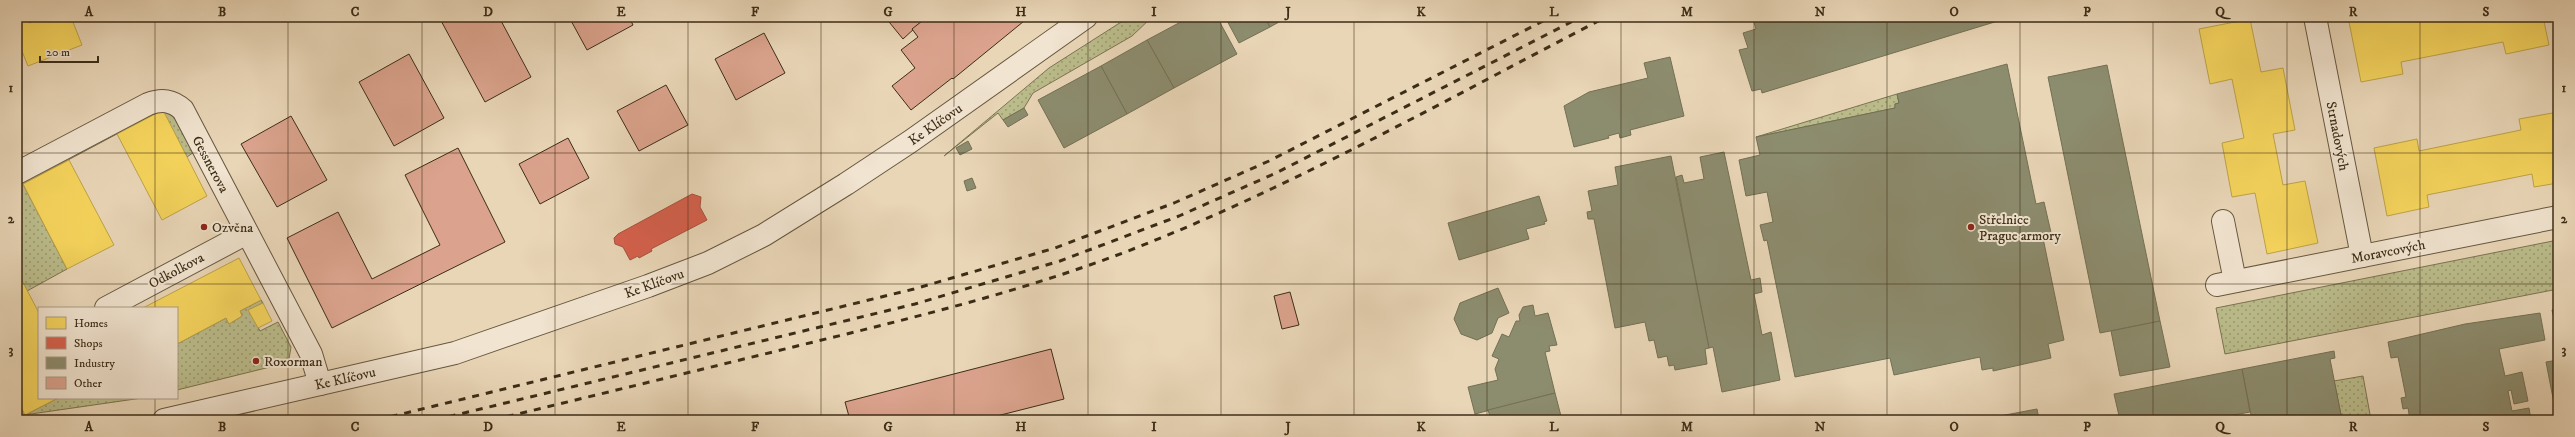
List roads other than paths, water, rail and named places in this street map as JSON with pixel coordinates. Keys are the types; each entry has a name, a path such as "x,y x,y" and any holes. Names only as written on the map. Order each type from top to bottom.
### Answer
{"street":[{"name":"Ke Klíčovu","path":"164,420 455,353 708,263 764,235 853,180 911,141 1086,17"},
{"name":"Strnadových","path":"2315,17 2362,256"},
{"name":"Gessnerova","path":"17,172 148,104 167,100 176,103 183,110 311,354 320,384"},
{"name":"Moravcových","path":"2223,221 2226,283 2558,217"},
{"name":"Odkolkova","path":"108,307 247,233"}],"railway":[{"path":"377,420 914,289 1055,248 1174,203 1269,161 1551,17"},
{"path":"435,420 915,304 1060,261 1179,216 1276,173 1581,17"},
{"path":"493,420 918,316 1003,293 1087,266 1189,226 1250,199 1429,110 1606,17"}],"place":[{"name":"Ozvěna","path":"204,227"},
{"name":"Střelnice Prague armory","path":"1971,227"},
{"name":"Roxorman","path":"256,361"}]}
